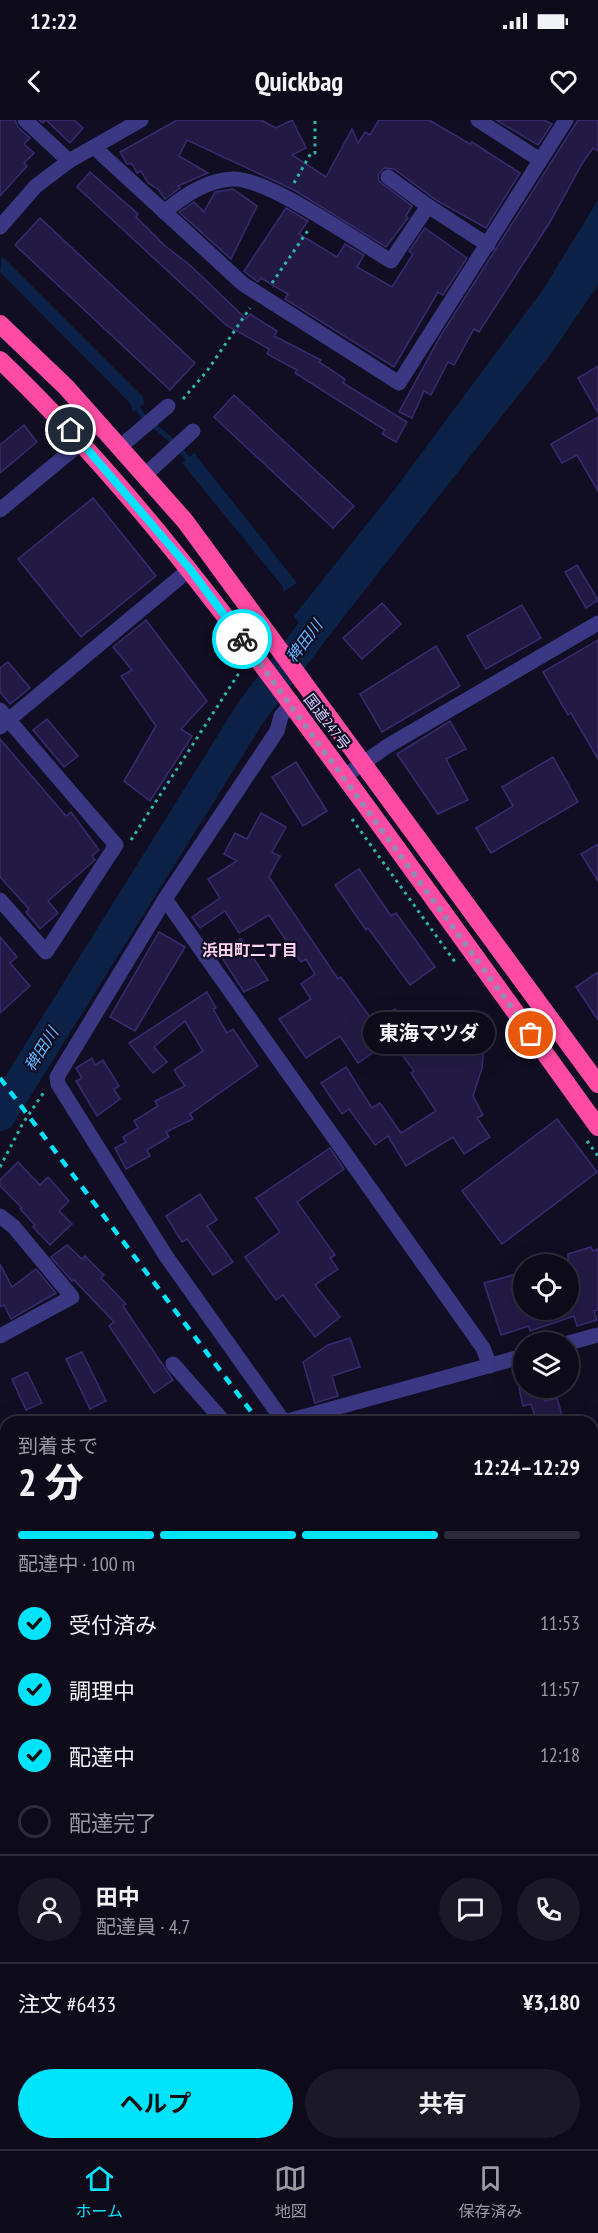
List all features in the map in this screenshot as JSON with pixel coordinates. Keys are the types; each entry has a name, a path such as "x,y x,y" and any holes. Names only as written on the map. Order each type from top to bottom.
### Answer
{"highway":[{"name":"国道247号","path":"0,324 66,387 185,521 598,1084"},
{"name":"国道247号","path":"0,360 82,442 190,569 345,776 598,1127"}],"street":[{"path":"25,120 69,161"},
{"path":"0,227 36,186 69,161 141,120"},
{"path":"478,120 540,160"},
{"path":"94,148 243,284 399,383 566,120"},
{"path":"388,177 488,245"},
{"path":"164,213 189,193 210,183 234,179 262,184 390,261 428,206"},
{"path":"120,447 174,404"},
{"path":"145,475 193,431"},
{"path":"0,510 82,442"},
{"path":"0,900 46,952 116,845 3,719 190,569"},
{"path":"345,776 362,762 598,623"},
{"path":"280,1416 166,1256 58,1084 57,1077 165,899 277,731 281,716 290,702"},
{"path":"165,899 483,1348 490,1366"},
{"path":"0,1216 14,1227 72,1297 0,1336"},
{"path":"579,1340 598,1335"},
{"path":"306,1416 513,1359"},
{"path":"172,1364 219,1416"}],"path":[{"path":"285,198 311,153 315,153 315,120"},
{"path":"174,404 217,357 317,217"},
{"path":"116,845 124,851 239,673"},
{"path":"0,1167 32,1107 57,1077"}],"water":[{"path":"598,200 598,285 553,351 317,651 294,616 394,490 542,291"},
{"path":"2,256 143,397 144,404 133,412 130,403 0,272"},
{"path":"194,453 297,583 283,592 283,587 182,463"}],"building":[{"path":"0,120 15,120 18,127 30,138 24,144 34,153 24,163 27,166 0,196"},
{"path":"46,120 74,120 83,128 70,143"},
{"path":"177,120 261,120 276,128 292,120 306,148 292,155 326,177 352,129 358,143 365,132 370,135 379,120 429,120 470,144 472,142 520,173 486,228 436,200 394,169 384,168 378,175 379,181 412,206 406,216 408,218 386,247 294,190 187,140 179,156 208,173 178,186 180,188 165,199 158,189 148,183 141,171 137,173 132,164 127,164 120,152"},
{"path":"496,120 544,120 552,124 538,145"},
{"path":"578,120 598,120 598,151 593,148 583,162 550,222 479,332 474,329 454,365 448,362 431,395 424,391 412,418 399,412 441,335"},
{"path":"90,172 138,214 136,217 164,245 191,266 246,319 250,314 277,331 274,336 321,360 319,362 345,379 343,383 407,422 396,442 382,434 385,430 295,373 297,370 267,354 269,349 226,325 77,187"},
{"path":"233,189 257,206 231,259 179,212 194,202 204,212 215,192"},
{"path":"286,208 308,221 299,234 337,257 345,244 364,255 357,267 392,287 413,254 409,251 425,228 467,258 443,295 438,292 394,367 285,299 288,294 261,278 258,282 244,271"},
{"path":"40,218 195,363 170,390 15,245"},
{"path":"598,366 598,413 578,378"},
{"path":"234,395 354,506 333,528 214,417"},
{"path":"598,417 598,491 577,455 562,463 551,444"},
{"path":"24,425 37,442 0,473 0,445"},
{"path":"93,498 156,576 81,637 18,559"},
{"path":"577,565 598,600 586,608 565,572"},
{"path":"382,603 401,624 362,659 343,638"},
{"path":"522,605 541,638 486,669 467,636"},
{"path":"146,620 207,701 181,729 192,736 150,801 124,781 156,726 121,676 132,670 113,647"},
{"path":"598,640 598,759 571,713 568,715 543,672"},
{"path":"436,646 460,686 382,732 360,694"},
{"path":"8,662 30,688 10,704 0,692 0,668"},
{"path":"47,719 78,756 64,767 33,730"},
{"path":"450,721 466,749 446,759 468,800 438,814 397,754"},
{"path":"0,739 66,816 71,812 99,850 92,856 95,860 48,901 58,913 40,929 26,912 29,909 0,877"},
{"path":"553,757 578,802 491,853 476,828 513,806 502,787"},
{"path":"296,762 327,811 303,826 272,777"},
{"path":"261,813 286,827 272,852 280,856 269,877 338,979 341,977 375,1024 395,1009 407,1024 416,1017 442,1053 482,1027 485,1036 482,1068 473,1096 483,1115 477,1118 490,1137 464,1154 453,1137 406,1166 388,1136 375,1145 349,1109 342,1114 321,1083 346,1067 372,1108 380,1103 401,1133 436,1111 411,1073 414,1071 391,1040 358,1063 340,1036 306,1058 279,1019 311,999 301,984 315,974 306,959 301,962 269,915 239,933 225,911 200,928 192,917 220,898 208,879 237,861 224,854 235,833 247,839"},
{"path":"598,844 598,881 581,854"},
{"path":"359,869 391,916 396,913 435,967 410,985 368,928 366,930 335,885"},
{"path":"159,932 185,947 135,1031 110,1017"},
{"path":"0,937 17,957 10,963 30,986 0,1013"},
{"path":"241,939 268,980 244,992 219,953"},
{"path":"598,972 598,1020 576,987"},
{"path":"207,992 216,1008 213,1009 227,1033 233,1029 258,1066 190,1114 193,1119 166,1132 169,1137 147,1150 150,1156 126,1169 115,1148 126,1142 123,1137 138,1128 134,1121 158,1106 155,1101 185,1086 174,1070 203,1051 185,1021 154,1047 167,1062 153,1073 129,1043"},
{"path":"92,1058 95,1065 103,1060 119,1086 114,1089 120,1099 97,1116 76,1081 82,1078 76,1068"},
{"path":"557,1119 597,1172 502,1244 462,1191"},
{"path":"330,1148 344,1169 297,1202 335,1255 330,1258 338,1269 315,1285 340,1317 315,1337 283,1295 276,1300 245,1257 280,1232 256,1198"},
{"path":"18,1162 40,1185 48,1177 69,1201 59,1211 72,1224 50,1245 33,1227 35,1225 20,1209 22,1208 0,1186 0,1180"},
{"path":"200,1194 217,1220 207,1226 233,1262 213,1275 187,1239 182,1242 166,1216"},
{"path":"67,1245 82,1259 85,1256 104,1275 101,1278 126,1304 123,1306 173,1380 154,1393 109,1326 114,1322 51,1257"},
{"path":"591,1247 593,1251 598,1249 598,1310 594,1311 597,1320 577,1326 575,1320 579,1320 579,1254 568,1254"},
{"path":"0,1264 12,1287 36,1269 56,1293 11,1319 4,1305 0,1307"},
{"path":"513,1275 513,1320 562,1320 530,1331 529,1326 501,1335 484,1283"},
{"path":"350,1338 360,1367 332,1376 338,1396 315,1403 303,1362 328,1345"},
{"path":"82,1352 106,1401 90,1409 66,1359"},
{"path":"27,1372 42,1403 26,1410 12,1379"},
{"path":"521,1398 544,1398 545,1401 557,1398 562,1416 535,1416 531,1404 523,1406"}],"waterway":[{"path":"136,403 145,419 172,441 192,464"},
{"name":"稗田川","path":"0,1115 251,712 334,603"}],"railway":[{"path":"0,1078 254,1416"}],"way so far":[{"path":"242,639 345,776 531,1034"}],"place":[{"name":"東海マツダ","path":"531,1034"}],"district":[{"name":"浜田町二丁目","path":"250,950"}],"route":[{"path":"71,430 190,569 242,639"}]}
